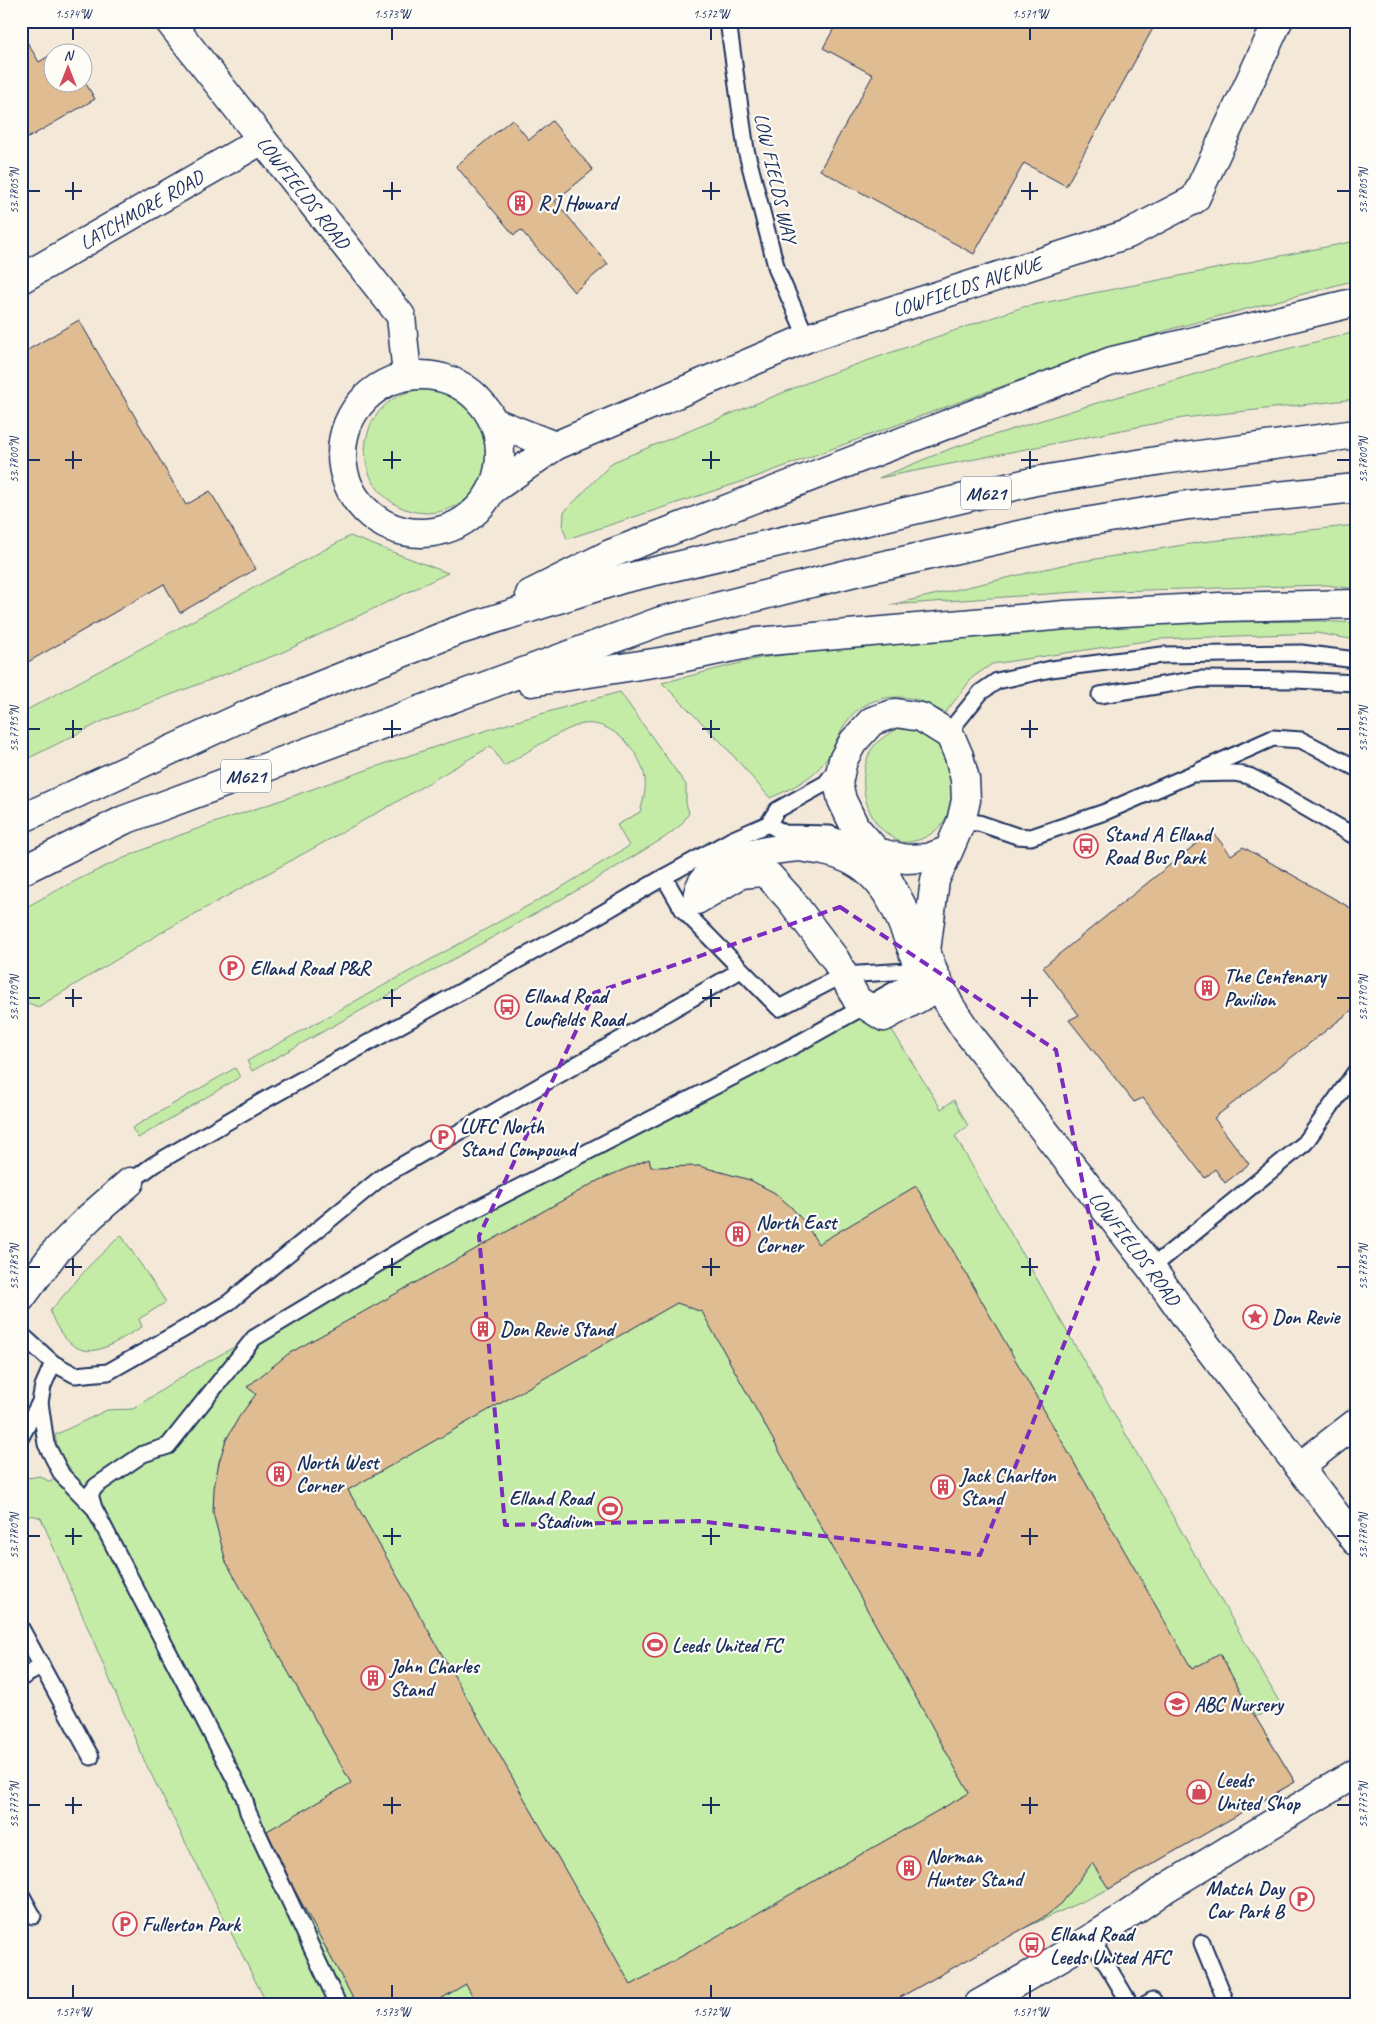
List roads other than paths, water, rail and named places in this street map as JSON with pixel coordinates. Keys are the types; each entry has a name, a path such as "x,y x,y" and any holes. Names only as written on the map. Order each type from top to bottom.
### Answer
{"main road":[{"name":"LOWFIELDS ROAD","path":"170,21 401,316 407,375"},
{"name":"LOWFIELDS AVENUE","path":"492,490 555,446 807,338 1128,234 1195,199 1278,21"},
{"name":"LATCHMORE ROAD","path":"21,279 262,140"},
{"path":"457,631 610,554 1112,361 1356,302"},
{"path":"407,375 433,375 458,384 479,400 494,422 500,444 499,468 492,490 478,509 459,523 437,532 414,532 391,527 370,515 355,498 343,469 341,453 345,430 355,409 371,392 392,380 407,375"},
{"path":"494,422 555,446"},
{"name":"M621","path":"21,819 251,713 457,631 622,579 1036,481 1162,460 1356,434"},
{"name":"M621","path":"21,871 124,820 661,621 863,570 1055,527 1188,505 1356,488"},
{"path":"475,691 666,661 757,642 1065,615 1220,607 1356,604"},
{"path":"924,967 889,895 873,876 855,862 828,851 799,847 777,849 743,856 710,873 698,890 698,900 742,874 761,872 770,876 835,959 857,1000 884,1017 928,993 924,967 935,880 949,850 961,822 966,800 965,779 960,756 950,736 921,717 896,713 872,721 853,742 843,760 838,783 842,800 855,827 880,853 906,859 928,858 949,850"},
{"name":"LOWFIELDS ROAD","path":"880,853 888,878 910,924 924,967 966,1030 1151,1268 1203,1341 1356,1541"},
{"path":"21,1298 55,1252 91,1216 130,1182"},
{"path":"1299,1467 1356,1423"},
{"path":"979,2004 1091,1938 1142,1906 1166,1888 1356,1772"}],"lane":[{"name":"LOW FIELDS WAY","path":"728,21 746,150 777,270 807,338"},
{"path":"950,736 956,722 981,692 997,680 1051,669 1181,654 1301,652 1356,660"},
{"path":"1100,694 1200,679 1356,683"},
{"path":"961,822 979,823 1016,836 1031,837 1105,812 1273,738 1301,740 1356,768"},
{"path":"130,1182 153,1166 263,1101 528,955 731,840 768,824 777,810 826,783 843,760"},
{"path":"1192,774 1234,773 1249,776 1356,838"},
{"path":"768,824 784,833 830,834 880,853"},
{"path":"664,877 683,910 779,1008 844,976 924,967"},
{"path":"21,1334 53,1363 75,1375 108,1372 228,1303 383,1176 742,970"},
{"path":"337,2001 248,1812 244,1797 94,1508 90,1494 96,1486 143,1454 168,1446 254,1338 424,1236 799,1043 867,1006"},
{"path":"1151,1268 1305,1143 1356,1071"},
{"path":"21,1437 40,1402 43,1386 53,1363"},
{"path":"40,1402 46,1444 62,1475 94,1508"},
{"path":"21,1628 91,1758"},
{"path":"21,1678 42,1666"},
{"path":"21,1894 33,1916"},
{"path":"1091,1938 1130,2004"},
{"path":"1202,1943 1227,2004"},
{"path":"1146,2004 1153,2000 1155,2004"}],"place":[{"name":"R J Howard","path":"520,203"},
{"name":"Stand A Elland Road Bus Park","path":"1086,846"},
{"name":"Elland Road P&R","path":"232,968"},
{"name":"The Centenary Pavilion","path":"1207,988"},
{"name":"Elland Road Lowfields Road","path":"507,1007"},
{"name":"LUFC North Stand Compound","path":"443,1137"},
{"name":"North East Corner","path":"738,1234"},
{"name":"Don Revie","path":"1255,1317"},
{"name":"Don Revie Stand","path":"483,1329"},
{"name":"North West Corner","path":"279,1474"},
{"name":"Jack Charlton Stand","path":"943,1487"},
{"name":"Elland Road Stadium","path":"610,1509"},
{"name":"Leeds United FC","path":"655,1645"},
{"name":"John Charles Stand","path":"373,1678"},
{"name":"ABC Nursery","path":"1177,1704"},
{"name":"Leeds United Shop","path":"1199,1792"},
{"name":"Norman Hunter Stand","path":"909,1868"},
{"name":"Match Day Car Park B","path":"1302,1899"},
{"name":"Fullerton Park","path":"125,1924"},
{"name":"Elland Road Leeds United AFC","path":"1032,1945"}]}
